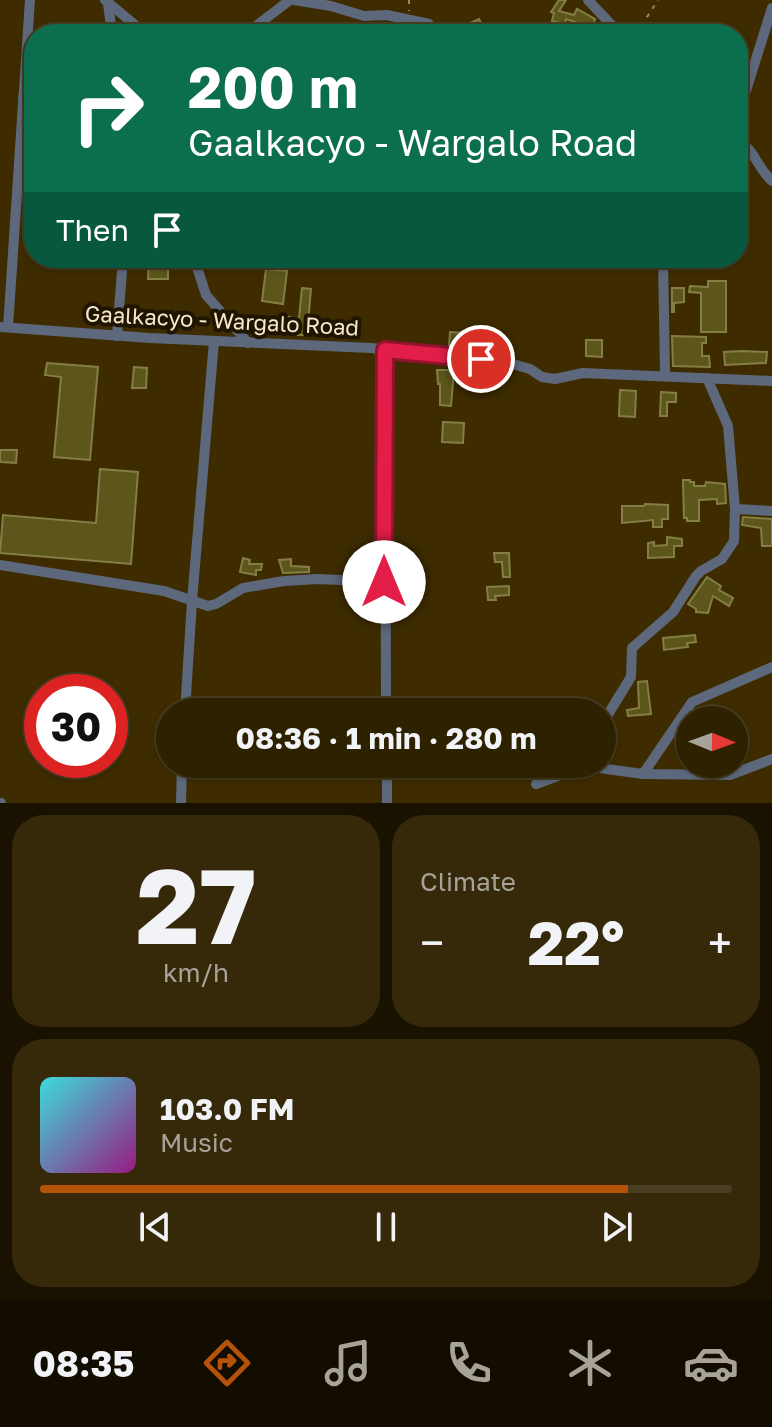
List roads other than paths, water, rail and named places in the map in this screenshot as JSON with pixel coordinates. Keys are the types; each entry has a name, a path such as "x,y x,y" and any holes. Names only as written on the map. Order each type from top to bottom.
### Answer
{"street":[{"path":"28,24 30,0"},
{"path":"259,24 292,0 341,8 364,16 387,15 429,24"},
{"path":"588,0 611,24"},
{"path":"106,1 110,24"},
{"path":"106,1 134,24"},
{"path":"748,84 772,8"},
{"path":"4,327 24,83"},
{"path":"748,153 772,181"},
{"path":"117,336 122,268"},
{"path":"197,268 206,295 248,343"},
{"path":"663,268 665,376"},
{"name":"Gaalkacyo - Wargalo Road","path":"4,327 385,350 506,362 555,379 583,373 772,381"},
{"path":"186,698 214,341"},
{"path":"385,350 386,698"},
{"path":"616,701 631,677 632,648 673,612 701,571 722,559 734,541 735,509 728,426 707,378"},
{"path":"735,509 772,511"},
{"path":"0,565 164,591 208,606 243,588 293,580 384,582"},
{"path":"643,774 692,702 772,667"},
{"path":"616,770 643,774 730,775 772,759"},
{"path":"181,803 182,778"},
{"path":"387,778 387,803"},
{"path":"536,784 551,778"}]}
